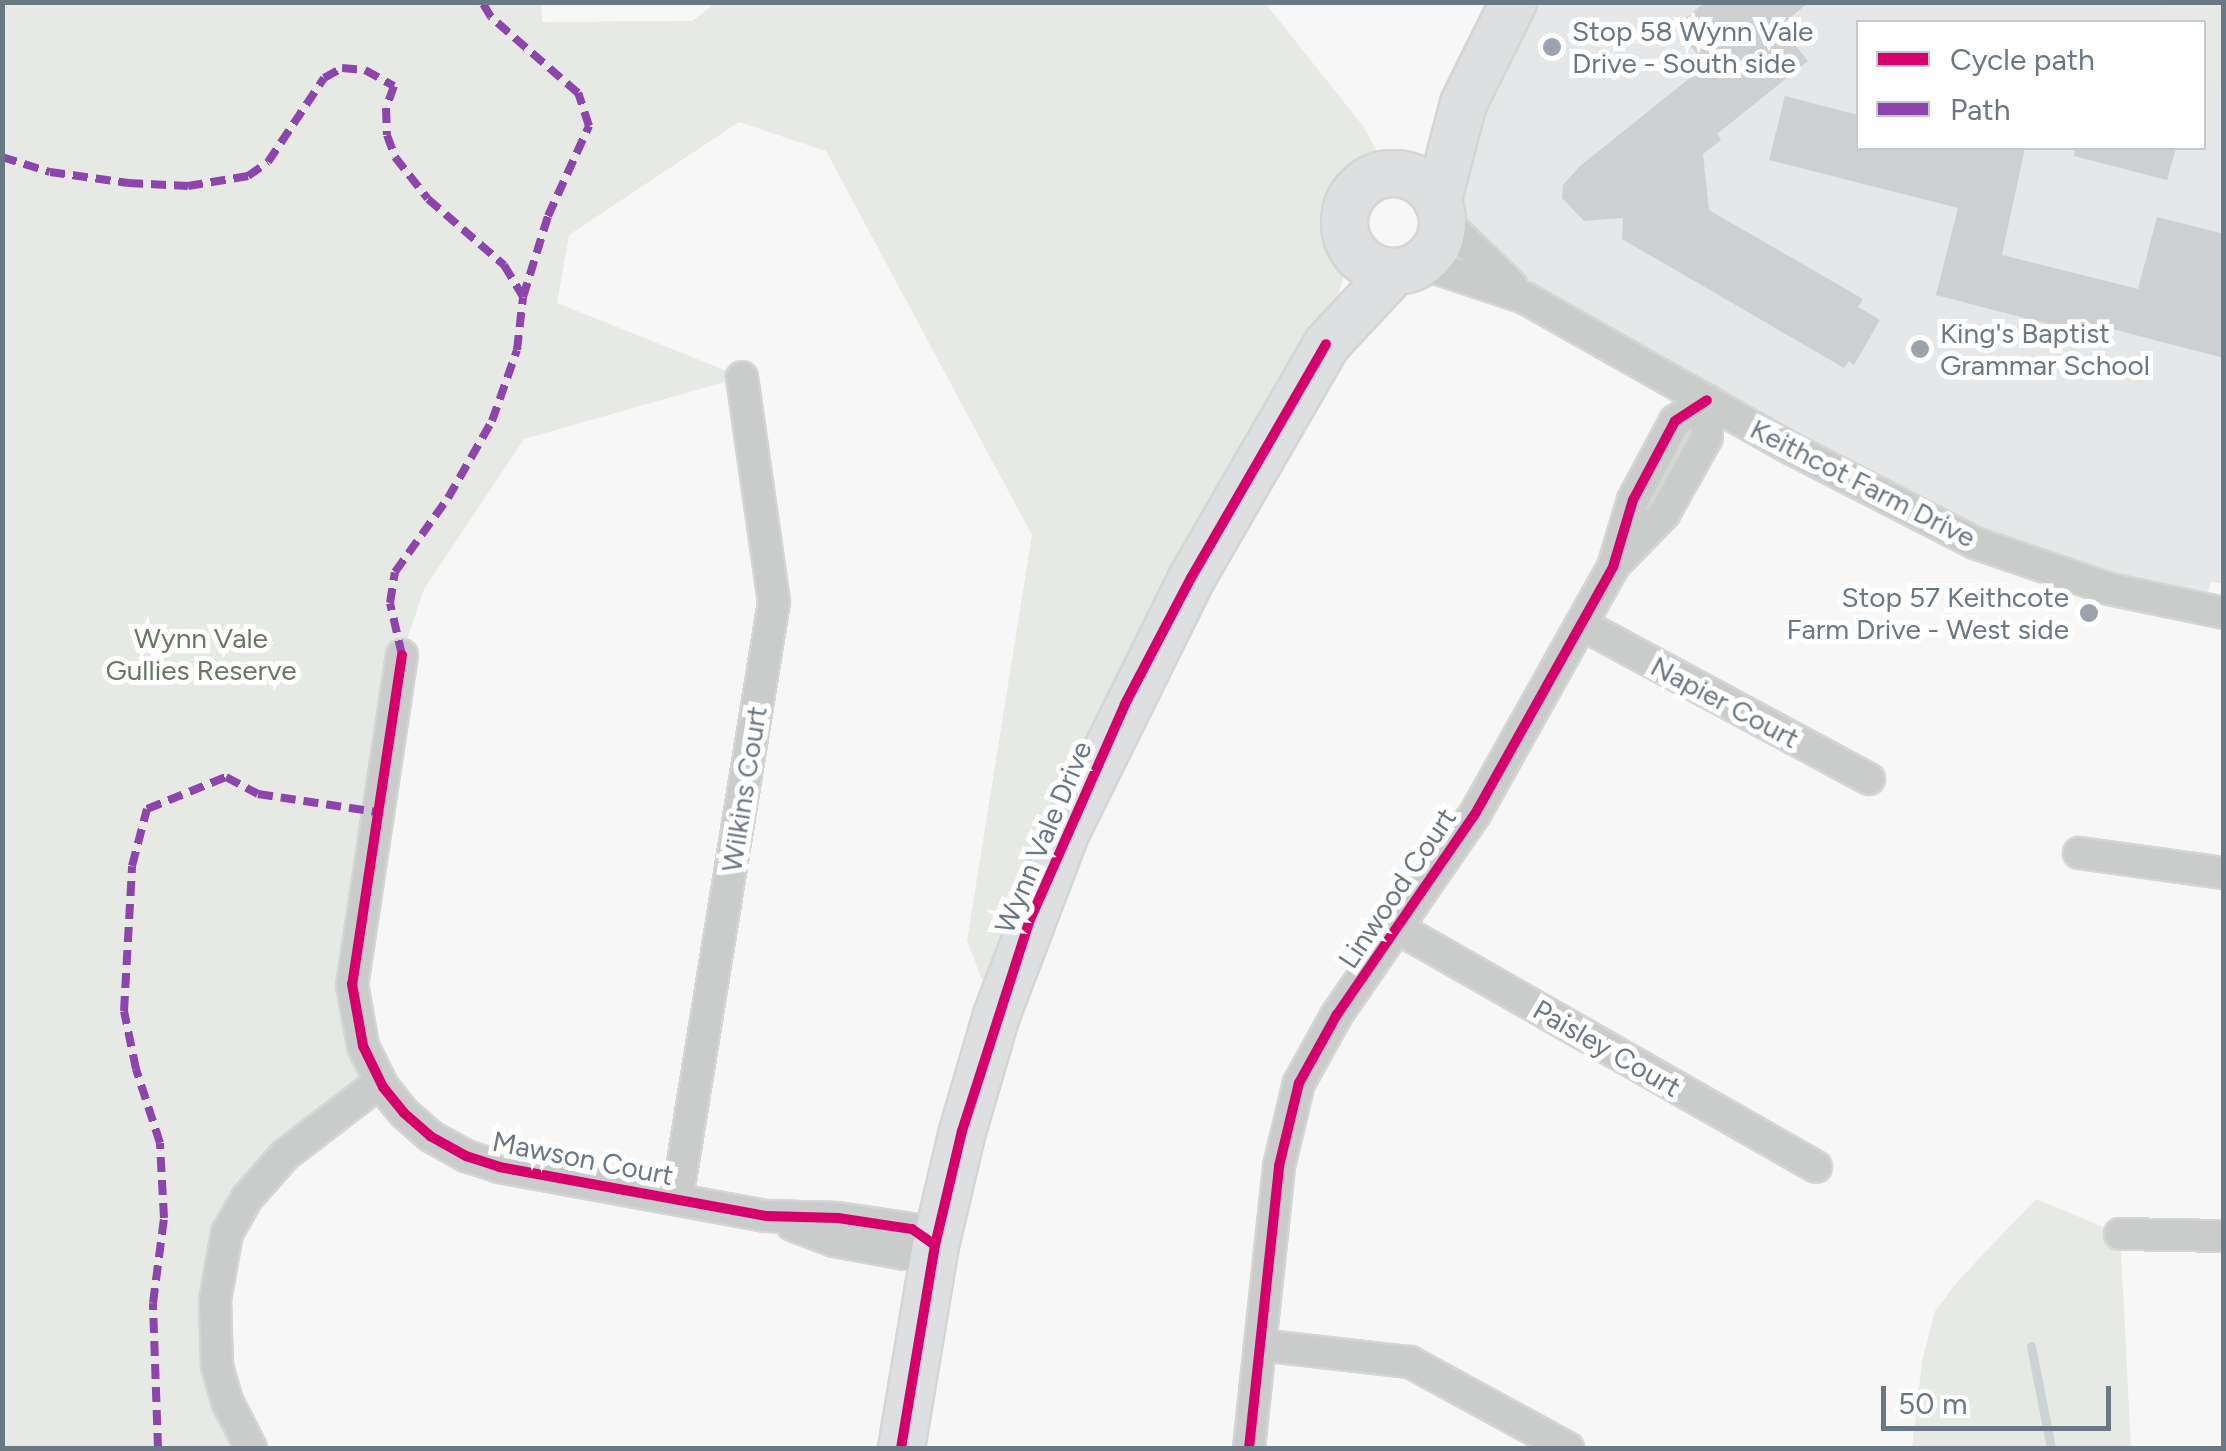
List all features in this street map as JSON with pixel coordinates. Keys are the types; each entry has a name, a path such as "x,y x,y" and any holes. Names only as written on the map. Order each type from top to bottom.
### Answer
{"main road":[{"path":"1463,103 1389,173 1365,182 1348,202 1347,240 1366,263 1407,267 1437,243 1439,210 1463,103 1512,2"},
{"path":"1389,173 1418,180 1439,210"},
{"name":"Wynn Vale Drive","path":"901,1448 935,1246 996,1014 1065,832 1190,578 1326,344 1342,290 1347,240"},
{"name":"Wynn Vale Drive","path":"1326,344 1407,267"}],"street":[{"name":"Keithcot Farm Drive","path":"1439,210 1525,298"},
{"name":"Keithcot Farm Drive","path":"1407,267 1525,298 1896,505 1976,543 2109,589 2224,613"},
{"name":"Wilkins Court","path":"677,1200 774,602 742,377"},
{"name":"Linwood Court","path":"1249,1448 1279,1166 1299,1083 1336,1016 1473,818 1613,567 1633,500 1675,421 1707,400"},
{"name":"Napier Court","path":"1581,624 1869,779"},
{"name":"Mawson Court","path":"402,655 352,984 363,1046 380,1082 430,1136 466,1156 510,1169 766,1216 838,1218 912,1229 935,1246"},
{"path":"2080,852 2224,873"},
{"name":"Paisley Court","path":"1398,930 1816,1167"},
{"path":"251,1448 227,1401 217,1367 214,1300 227,1233 247,1198 286,1155 380,1082"},
{"path":"2120,1234 2224,1236"},
{"path":"1260,1345 1410,1362 1568,1448"}],"shaded area":[{"name":"King's Baptist Grammar School","path":"1510,3 2223,3 2223,584 2211,582 2203,611 1958,535 1525,298 1439,208"}],"green space":[{"name":"Wynn Vale Gullies Reserve","path":"541,2 542,22 692,21 717,2 1265,3 1363,126 1389,173 1365,182 1348,202 1345,270 1326,344 996,1015 967,941 1032,535 826,151 739,122 569,235 557,303 742,377 524,439 424,589 402,655 356,941 380,1082 247,1198 215,1300 251,1448 3,1448 3,3"},
{"path":"2166,3 2223,3 2223,84 2206,79 2206,20 2161,20"},
{"path":"2036,1199 2120,1234 2131,1448 1912,1448 1922,1361 1935,1311 1957,1282"}],"building":[{"path":"1705,2 1809,2 1780,26 1808,61 1717,134 1721,140 1703,154 1709,210 1863,299 1858,307 1880,320 1854,365 1849,361 1844,368 1622,239 1623,218 1584,221 1562,198 1563,185 1580,166 1706,65 1675,27"},
{"path":"1785,96 1856,114 1856,150 2025,150 2002,255 2138,289 2157,217 2224,234 2224,358 2085,322 2082,333 1936,295 1958,208 1769,160"},
{"path":"2075,150 2175,150 2167,180 2074,156"}],"waterway":[{"path":"2031,1346 2051,1448"}],"marked path":[{"path":"2,157 50,172 128,183 188,186 248,176 268,162 324,78 342,68 365,70 394,86 386,108 387,135 395,157 428,199 504,265 523,297 548,216 589,126 578,93 491,17 482,2"},
{"path":"402,655 390,603 395,572 448,498 492,421 517,350 523,297"},
{"path":"158,1448 153,1303 164,1218 160,1143 136,1069 124,1011 132,866 147,809 226,777 258,794 377,812"}],"cycle path":[{"path":"901,1448 935,1245 962,1131 1029,922 1125,704 1191,578 1326,344"},
{"path":"1249,1448 1279,1166 1299,1083 1336,1016 1475,814 1613,567 1633,500 1675,421 1707,400"},
{"path":"402,655 352,984 363,1046 383,1087 404,1113 430,1136 466,1156 499,1167 766,1216 838,1218 912,1229 935,1245"}],"place":[{"name":"Stop 58 Wynn Vale Drive - South side","path":"1552,47"},
{"name":"King's Baptist Grammar School","path":"1920,349"},
{"name":"Stop 57 Keithcote Farm Drive - West side","path":"2089,613"}]}
